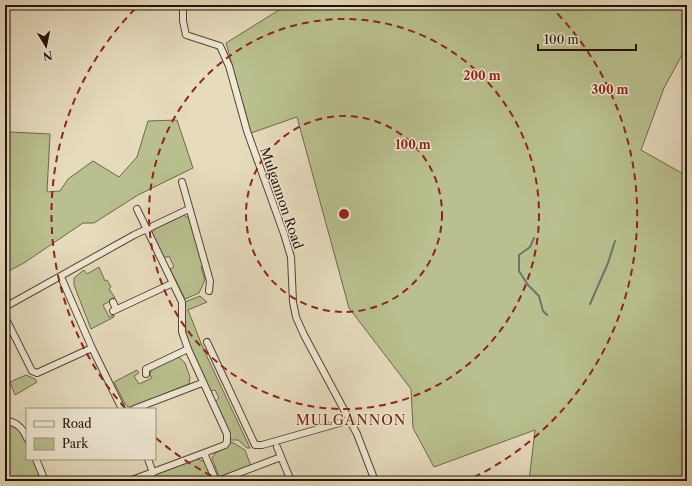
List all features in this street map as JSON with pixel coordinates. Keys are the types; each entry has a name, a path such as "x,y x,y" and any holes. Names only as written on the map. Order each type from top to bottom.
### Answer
{"street":[{"name":"Mulgannon Road","path":"183,5 183,21 186,35 220,46 229,66 247,130 291,257 293,302 296,316 304,335 350,420 375,481"},
{"path":"182,182 210,281 209,291"},
{"path":"5,307 89,264 146,229 189,209"},
{"path":"129,481 225,445 228,438 202,383 182,332 182,302 172,283 165,264 137,210"},
{"path":"61,277 99,367 121,408"},
{"path":"113,302 114,310 172,283"},
{"path":"5,317 32,371 37,373 92,348"},
{"path":"207,342 255,445 262,445 350,420"},
{"path":"146,374 146,369 188,349"},
{"path":"137,408 202,383"},
{"path":"5,420 14,422 22,427 26,436"},
{"path":"277,447 291,481"},
{"path":"204,453 217,481 281,457"},
{"path":"36,460 45,481"},
{"path":"148,460 152,472"}],"green space":[{"path":"287,5 687,5 687,46 664,88 641,150 687,176 687,481 529,481 535,430 434,467 413,428 411,389 349,308 297,117 251,133 226,43"},
{"path":"177,120 193,168 138,195 94,223 83,223 24,263 5,273 5,133 50,134 47,192 60,191 68,179 93,161 119,177 137,157 148,121"},
{"path":"184,215 189,219 203,266 201,267 205,280 199,293 185,299 170,269 174,267 169,256 164,258 152,233 155,229"},
{"path":"99,267 105,281 107,280 111,287 109,289 115,298 103,305 109,317 114,315 114,317 91,329 74,285 74,278 84,270 87,274"},
{"path":"200,296 207,302 188,310 203,348 250,448 247,448 238,440 231,440 215,402 219,398 215,390 209,391 193,356 186,333 185,302"},
{"path":"178,356 185,363 190,377 189,384 132,407 128,407 125,404 114,382 137,370 139,373 134,376 139,384 152,378 150,375 151,370"},
{"path":"26,375 35,379 37,382 15,395 10,382"},
{"path":"5,422 16,428 23,436 26,446 26,460 33,460 42,481 5,481"},
{"path":"232,442 245,450 251,466 219,477 212,458 216,453"},
{"path":"197,459 206,462 212,481 178,481 176,476 155,481 138,481"}],"waterway":[{"path":"534,238 530,247 519,255 519,271 528,285 539,296 543,311 547,315"},
{"path":"590,304 608,263 615,241"}],"district":[{"name":"MULGANNON","path":"351,420"}]}
